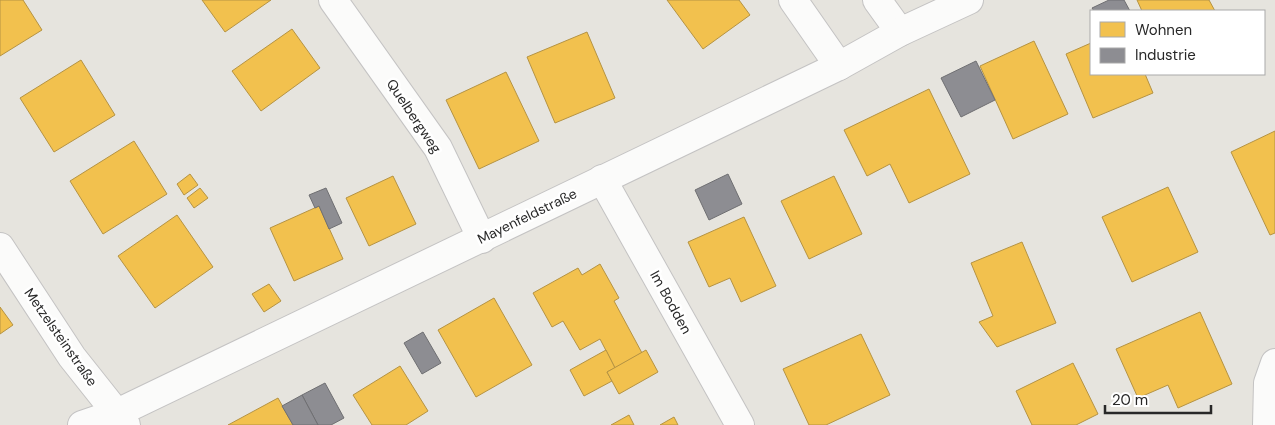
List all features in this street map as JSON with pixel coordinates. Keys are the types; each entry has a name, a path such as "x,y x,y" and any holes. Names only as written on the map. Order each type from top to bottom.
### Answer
{"street":[{"name":"Quelbergweg","path":"333,0 438,148 482,239"},
{"path":"793,0 839,66"},
{"path":"877,0 900,32"},
{"name":"Mayenfeldstraße","path":"82,425 121,419 602,179 839,66 900,32 969,0"},
{"name":"Im Bodden","path":"602,179 740,425"},
{"name":"Metzelsteinstraße","path":"0,247 72,357 121,419"},
{"path":"1267,425 1268,383 1275,363"}],"building: Wohnen":[{"path":"0,0 23,0 42,30 0,56"},
{"path":"202,0 271,0 225,32"},
{"path":"667,0 739,0 750,15 703,49"},
{"path":"1137,0 1209,0 1214,10 1142,10"},
{"path":"292,29 320,68 261,111 232,71"},
{"path":"587,32 615,98 555,123 527,57"},
{"path":"1034,41 1068,114 1013,139 980,66"},
{"path":"1090,43 1090,75 1145,75 1153,93 1093,118 1066,54"},
{"path":"81,60 115,115 54,152 20,98"},
{"path":"506,72 539,141 479,169 446,100"},
{"path":"929,89 970,174 909,203 890,164 867,176 844,130"},
{"path":"1275,131 1275,233 1270,235 1231,152"},
{"path":"134,141 167,194 103,234 70,181"},
{"path":"190,174 198,185 184,195 177,184"},
{"path":"393,176 416,224 369,246 346,198"},
{"path":"834,176 862,234 809,259 781,201"},
{"path":"1168,187 1198,252 1132,282 1102,217"},
{"path":"200,188 208,198 194,208 187,198"},
{"path":"319,206 343,259 294,281 270,228"},
{"path":"177,215 213,267 155,308 118,256"},
{"path":"744,217 776,286 741,302 730,278 709,287 688,242"},
{"path":"1022,242 1056,323 997,347 979,322 993,316 971,263"},
{"path":"600,264 619,298 614,301 642,353 615,368 600,339 580,350 563,321 552,327 533,293 578,268 582,275"},
{"path":"269,284 281,301 264,312 252,294"},
{"path":"494,298 532,365 476,397 438,330"},
{"path":"0,307 13,325 0,334"},
{"path":"1200,312 1232,384 1178,408 1168,385 1138,398 1116,349"},
{"path":"861,334 890,395 826,425 809,425 783,369"},
{"path":"606,350 615,368 607,372 612,381 584,396 570,370"},
{"path":"646,350 658,372 619,394 607,372"},
{"path":"1073,363 1098,414 1076,425 1032,425 1016,391"},
{"path":"400,366 428,411 406,425 372,425 353,395"},
{"path":"278,398 293,425 228,425"},
{"path":"629,415 634,425 611,425"},
{"path":"674,417 678,425 660,425"}],"building: Industrie":[{"path":"1109,0 1124,0 1129,10 1093,10 1092,8"},
{"path":"976,61 995,100 961,117 941,78"},
{"path":"728,174 742,204 709,220 695,190"},
{"path":"326,188 342,223 329,229 319,206 315,208 309,195"},
{"path":"423,332 441,363 422,374 404,343"},
{"path":"325,383 344,418 331,425 318,425 302,395"},
{"path":"302,395 318,425 293,425 282,406"}]}
